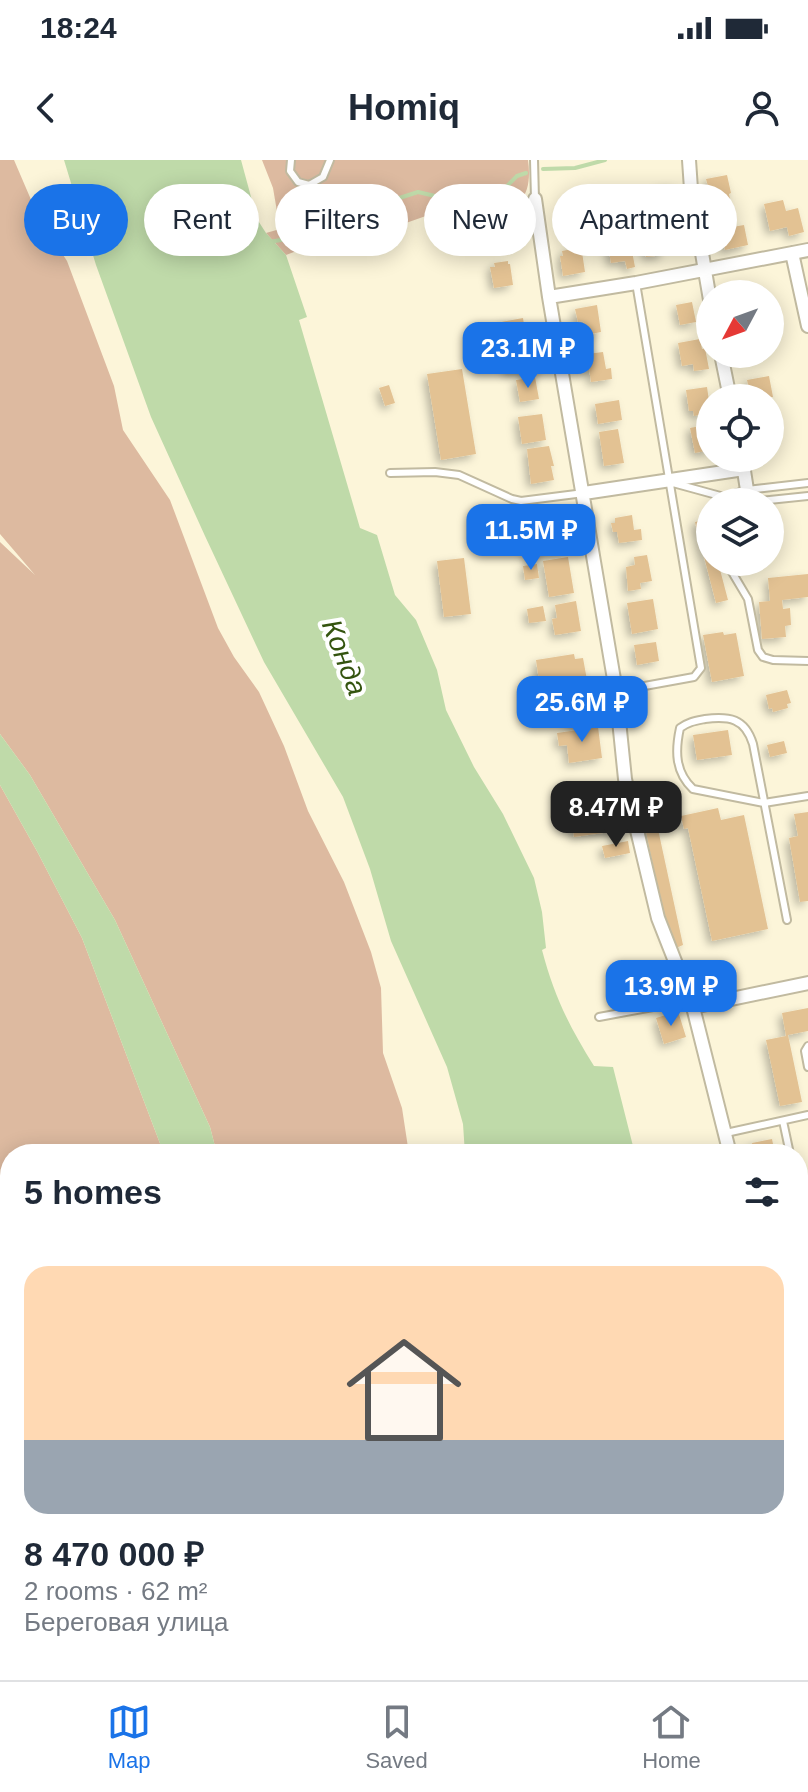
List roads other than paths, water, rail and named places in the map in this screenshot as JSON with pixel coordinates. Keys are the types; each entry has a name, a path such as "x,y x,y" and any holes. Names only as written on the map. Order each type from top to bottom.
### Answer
{"street":[{"path":"689,160 706,280"},
{"path":"536,206 616,691 625,779 663,935 692,1004 728,1144"},
{"path":"549,297 808,250"},
{"path":"792,253 808,326"},
{"path":"584,493 670,481 709,472"},
{"path":"692,1004 808,983"}],"lane":[{"path":"291,160 290,171 298,182 309,185 323,177 330,160"},
{"path":"534,160 535,184"},
{"path":"616,691 694,677 701,668 636,283"},
{"path":"390,473 459,475 521,501 584,493"},
{"path":"670,481 696,490"},
{"path":"764,488 808,483"},
{"path":"784,498 808,496"},
{"path":"734,576 748,599 758,650 763,657 808,661"},
{"path":"787,920 764,803 751,737 740,723 723,717 684,724 678,733 678,768 693,789 764,803 808,796"},
{"path":"599,1017 692,1004"},
{"path":"808,1046 805,1051 808,1067"},
{"path":"726,1133 808,1115"},
{"path":"783,1121 788,1144"}],"water":[{"name":"Конда","path":"64,160 241,160 248,184 144,184 144,256 259,256 259,222 275,243 275,256 286,256 307,317 299,320 360,528 377,535 395,595 416,620 437,670 446,710 534,878 546,948 542,950 557,996 594,1066 613,1067 632,1144 464,1144 463,1124 447,1067 391,941 370,869 343,797 264,662 151,417 93,256 128,256 128,184 71,184"},
{"path":"0,734 30,775 115,920 210,1127 214,1144 160,1144 82,938 0,785"}],"waterway":[{"path":"543,169 575,168 605,160"},
{"path":"269,242 298,237 311,230 331,210 363,214 384,203 418,192 452,200 493,194 526,173"}]}
